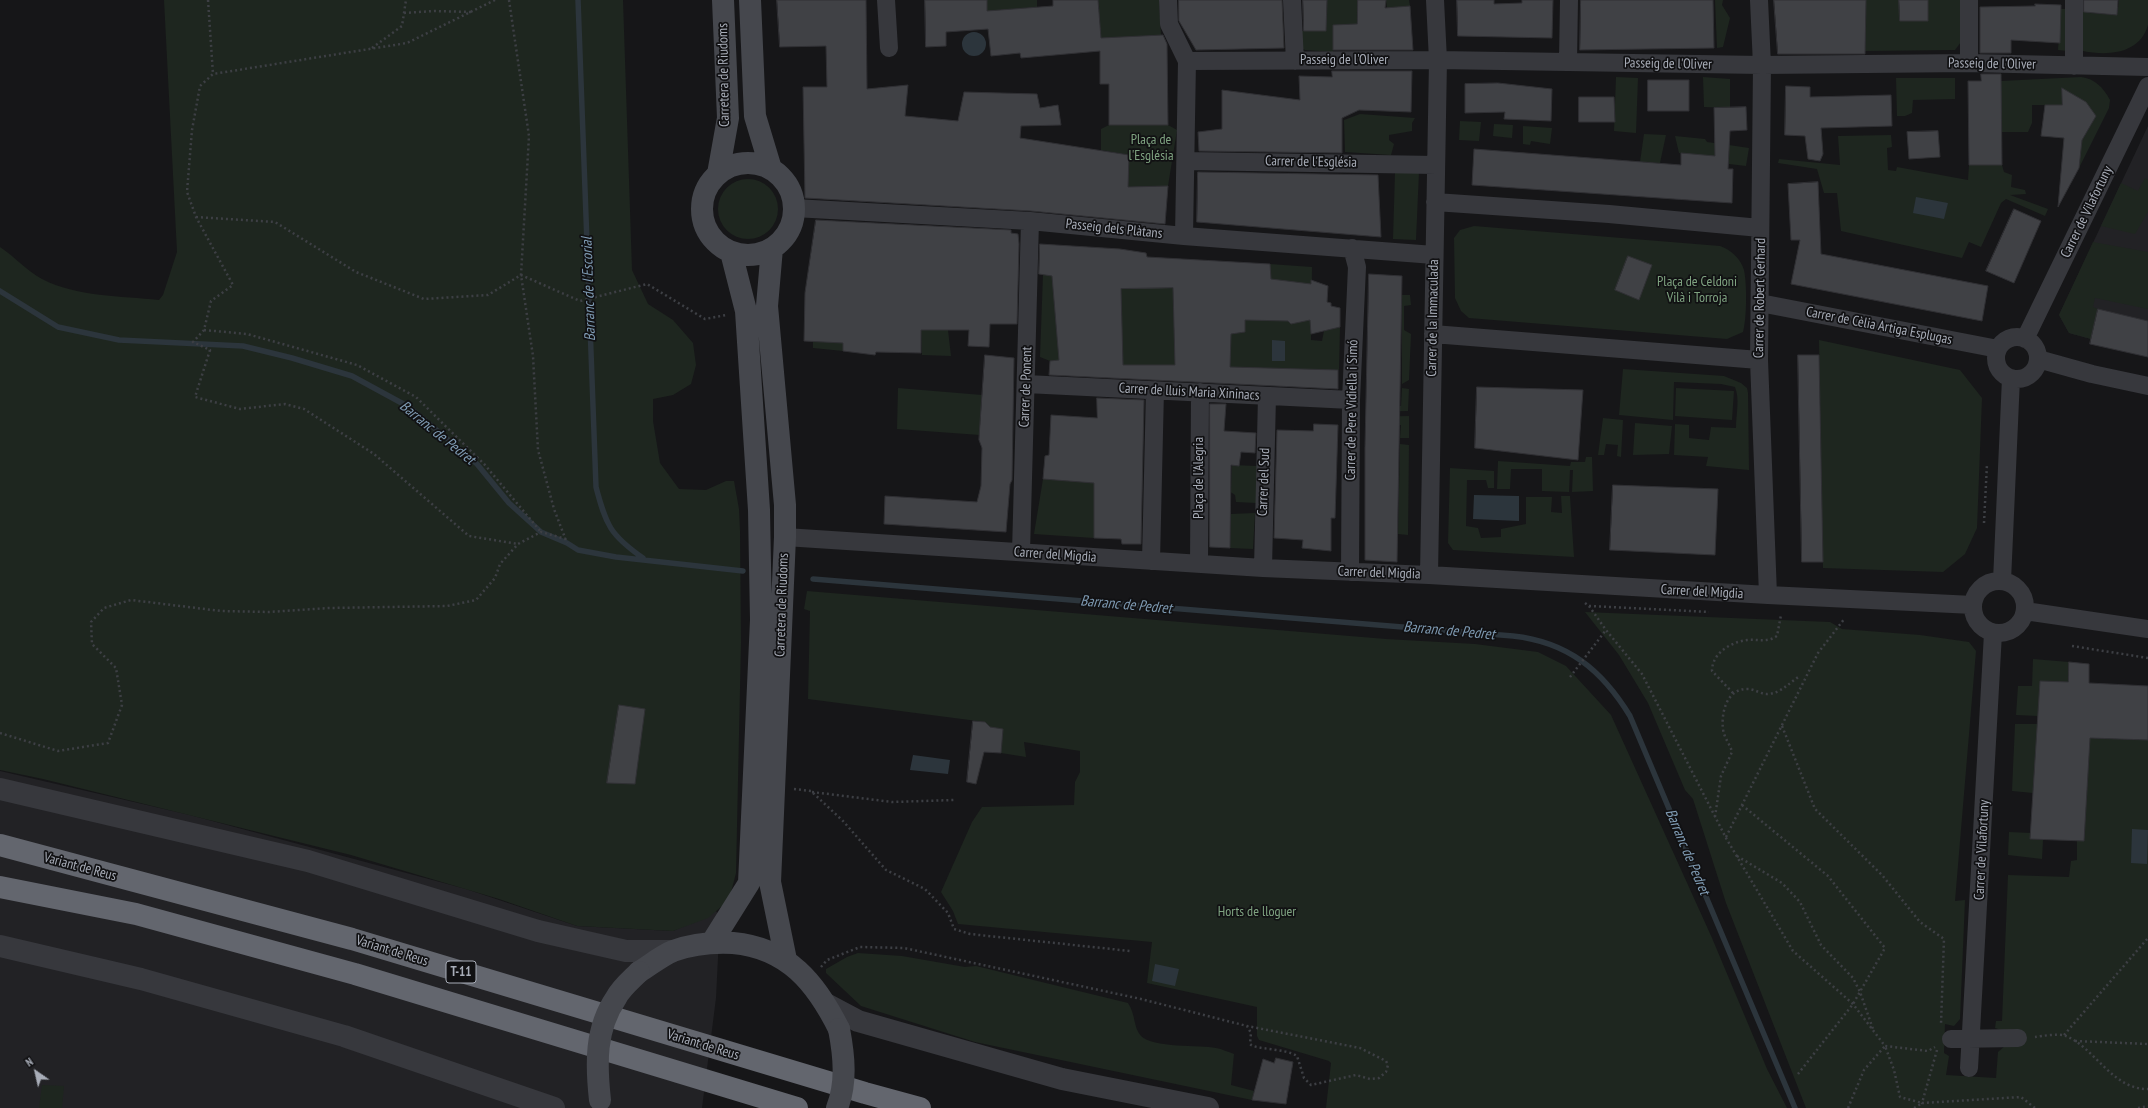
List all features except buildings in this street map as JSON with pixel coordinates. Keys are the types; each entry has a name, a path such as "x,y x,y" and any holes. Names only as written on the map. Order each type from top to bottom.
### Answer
{"highway":[{"name":"Variant de Reus","path":"0,846 352,939 864,1094 920,1108"},
{"name":"T-11","path":"0,887 136,914 355,974 797,1108"}],"main road":[{"name":"Carretera de Riudoms","path":"718,174 728,118 723,0"},
{"name":"Carretera de Riudoms","path":"750,0 755,116 771,168"},
{"path":"756,163 771,168 784,179 792,193 794,208 790,228 784,238 772,248 750,255 731,252 716,242 706,229 702,213 703,197 708,186 718,174 740,164 756,163"},
{"name":"Carretera de Riudoms","path":"772,248 767,306 785,505 785,537 776,786 770,882 786,960"},
{"name":"Carretera de Riudoms","path":"712,942 749,883 761,620 759,510 746,310 731,252"},
{"path":"602,1104 597,1070 598,1042 605,1019 616,997 639,972 672,951 712,942 748,945 769,951 786,960 808,980 826,1004 838,1029 843,1048 844,1071 837,1108"}],"street":[{"path":"886,0 890,48"},
{"path":"1168,0 1169,24 1187,61 1184,236"},
{"path":"1292,0 1295,61"},
{"name":"Carrer de la Immaculada","path":"1429,575 1438,60 1435,0"},
{"path":"1568,62 1569,0"},
{"name":"Carrer de Robert Gerhard","path":"1759,0 1762,65 1759,360 1768,596"},
{"path":"1969,0 1969,63"},
{"path":"2074,0 2074,66"},
{"name":"Passeig de l'Oliver","path":"1187,61 1438,60 1762,65 1969,63 2148,67"},
{"name":"Carrer de Vilafortuny","path":"2025,338 2148,86"},
{"name":"Carrer de l'Església","path":"1186,161 1436,165"},
{"path":"1435,202 1609,214 1760,228"},
{"name":"Passeig dels Plàtans","path":"794,208 1030,221 1184,236 1434,255"},
{"name":"Carrer de Ponent","path":"1021,552 1030,221"},
{"name":"Carrer de Pere Vidiella i Simó","path":"1350,572 1351,400 1357,267 1352,248"},
{"name":"Carrer de Cèlia Artiga Esplugas","path":"1760,303 1998,349"},
{"path":"1433,334 1759,360"},
{"path":"2009,338 2025,338 2033,344 2037,351 2038,359 2036,366 2027,376 2019,379 2012,378 2003,373 1998,367 1996,359 1998,349 2009,338"},
{"path":"2038,359 2092,374 2148,386"},
{"path":"2002,581 2012,378"},
{"name":"Carrer de lluis Maria Xininacs","path":"1026,384 1351,400"},
{"path":"1151,561 1155,390"},
{"name":"Plaça de l'Alegria","path":"1199,564 1200,392"},
{"name":"Carrer del Sud","path":"1263,568 1267,396"},
{"name":"Carrer del Migdia","path":"785,537 1263,568 1429,575 1768,596 1973,605"},
{"path":"2002,581 2010,583 2022,594 2025,610 2018,626 2010,631 1993,633 1986,630 1976,619 1973,605 1980,590 1986,584 2002,581"},
{"path":"2025,610 2148,629"},
{"name":"Carrer de Vilafortuny","path":"1969,1068 1993,633"},
{"path":"0,789 308,861 538,931 626,951 672,951"},
{"path":"0,946 141,979 344,1036 554,1108"},
{"path":"826,1004 858,1021 1062,1079 1208,1108"},
{"path":"1946,1035 1971,1038 2018,1038"}],"path":[{"path":"208,0 213,74"},
{"path":"370,49 402,26 406,0"},
{"path":"495,0 407,43 213,74 200,86 192,130 187,192 196,217 233,285 211,301 204,330 192,342 210,350 195,397 240,408 285,404 304,409 374,454 469,536 518,544"},
{"path":"509,0 529,136 521,275 533,356 538,450 554,509 567,543"},
{"path":"404,14 434,11 472,12"},
{"path":"196,217 275,222 356,272 424,299 488,295 521,275"},
{"path":"521,275 580,301 646,284 705,319 746,310"},
{"path":"204,330 247,334 357,364 416,397 485,465 541,532 566,539"},
{"path":"0,734 58,751 108,743 122,705 116,668 92,644 91,622 104,608 131,600 192,609 253,612 329,608 447,606 476,600 495,578 500,564 518,544 541,532"},
{"path":"1590,606 1606,630 1642,674 1726,838 1793,951 1853,1004 1885,1046 1894,1070 1900,1096 1922,1103 2022,1097 2035,1108"},
{"path":"1732,693 1712,671 1714,661 1724,650 1737,643 1772,639 1779,633 1781,615"},
{"path":"1726,838 1818,654 1845,618"},
{"path":"1570,677 1606,630"},
{"path":"2072,646 2148,658"},
{"path":"1715,817 1721,776 1732,752 1724,735 1723,717 1728,698 1732,693 1749,689 1763,694 1771,694 1782,690 1800,676"},
{"path":"1782,726 1815,809 1882,875 1920,922 1944,940 1946,1035"},
{"path":"776,786 892,802 954,800"},
{"path":"811,791 842,821 886,870 925,889 948,913 954,929 970,934 1130,951"},
{"path":"1742,805 1828,876 1885,948 1853,1004 1798,1074"},
{"path":"1737,856 1782,883 1800,902 1811,929 1821,945 1853,978 1860,992 1874,1032"},
{"path":"2064,1035 2148,938"},
{"path":"808,980 827,960 860,947 904,948 1141,999 1247,1026 1360,1048 1382,1058 1388,1065 1386,1072 1379,1078 1370,1079 1356,1075 1326,1080 1314,1085 1306,1082 1301,1071 1299,1058 1294,1054 1276,1049 1255,1048 1250,1044 1251,1033 1247,1026"},
{"path":"2018,1038 2064,1035 2075,1041 2122,1082 2128,1085 2148,1089"},
{"path":"2075,1041 2148,1044"},
{"path":"1885,1046 1928,1051 1938,1046 1922,1103 1914,1108"},
{"path":"1848,1108 1864,1070 1885,1046"},
{"path":"2138,1108 2148,1106"}],"shaded area":[{"path":"974,32 982,36 986,44 982,52 974,56 966,52 962,44 966,36"},
{"path":"2148,126 2148,357 2091,344 2091,339 2069,333 2059,315"},
{"path":"1916,197 1948,203 1944,219 1913,213"},
{"path":"1272,340 1285,341 1285,361 1272,361"},
{"path":"1474,495 1519,496 1519,521 1473,519"},
{"path":"913,755 950,760 948,774 910,770"},
{"path":"0,771 190,815 466,889 577,926 673,931 716,911 720,917 716,998 702,1108 0,1108"},
{"path":"2132,829 2148,830 2147,864 2131,863"},
{"path":"1155,964 1179,969 1175,986 1152,981"}],"green space":[{"path":"164,0 623,0 632,270 648,304 673,320 693,343 696,365 691,384 673,395 653,399 653,421 660,463 679,489 706,490 726,481 734,481 739,509 741,642 736,873 729,900 708,918 673,931 577,926 499,899 351,855 43,779 0,770 0,247 37,276 56,285 99,295 159,300 163,295 177,252"},
{"path":"987,0 1037,0 1037,7 987,11"},
{"path":"1098,0 1159,0 1161,35 1101,38"},
{"path":"1327,0 1358,0 1357,24 1333,25 1333,52 1305,50 1301,48 1301,31 1325,31"},
{"path":"1386,0 1409,0 1410,6 1387,8"},
{"path":"1715,0 1723,0 1722,5 1730,18 1723,47 1717,48"},
{"path":"1866,0 1899,0 1900,21 1928,21 1928,0 1960,0 1961,42 1955,50 1865,51"},
{"path":"2119,0 2148,0 2148,25 2144,35 2138,42 2122,51 2112,53 2093,53 2083,51 2083,10 2090,13 2117,15"},
{"path":"2061,9 2069,9 2069,51 2058,50"},
{"path":"1616,77 1638,78 1636,133 1614,131"},
{"path":"1703,77 1730,79 1730,108 1704,107"},
{"path":"2081,77 2098,84 2110,100 2109,108 2079,168 2082,140 2096,116 2069,92 2062,92 2062,105 2032,105 2032,123 2028,132 2001,132 2001,81"},
{"path":"1896,78 1955,78 1955,99 1913,100 1912,113 1905,116 1897,116"},
{"path":"1360,114 1415,118 1412,123 1412,131 1389,135 1389,140 1394,144 1391,155 1345,152 1344,120"},
{"path":"1460,121 1481,122 1479,141 1459,140"},
{"path":"1494,124 1513,125 1512,138 1493,136"},
{"name":"Plaça de l'Església","path":"1109,125 1168,125 1177,130 1168,186 1128,187 1129,155 1101,150 1101,129"},
{"path":"1523,126 1552,128 1550,144 1531,141 1530,145 1523,144"},
{"path":"1644,134 1666,135 1660,163 1640,162"},
{"path":"1891,135 1892,147 1887,148 1888,170 1896,171 1897,167 1968,180 1969,165 2002,165 2004,172 2012,175 2011,187 2025,190 2026,194 2010,195 2048,209 2045,216 2006,199 2001,203 1981,247 1969,242 1962,258 1841,231 1837,193 1824,193 1817,169 1778,163 1779,159 1840,165 1838,136"},
{"path":"1675,136 1705,139 1707,142 1721,144 1718,159 1679,153"},
{"path":"1729,145 1749,148 1746,166 1729,164"},
{"path":"1395,172 1419,172 1416,240 1393,239"},
{"path":"2145,178 2148,180 2148,212 2135,234 2101,226 2121,183 2138,191"},
{"path":"742,179 754,179 765,184 773,192 778,203 776,221 765,234 754,239 742,239 731,234 723,226 718,215 718,203 723,192 731,184"},
{"name":"Plaça de Celdoni Vilà i Torroja","path":"1474,226 1724,247 1738,258 1744,270 1746,301 1743,332 1727,339 1469,318 1461,311 1455,298 1454,238 1460,230"},
{"path":"2093,242 2148,252 2148,309 2095,298 2093,307 2098,309 2091,339 2069,333 2059,315"},
{"path":"1270,264 1312,267 1311,340 1322,341 1324,331 1340,327 1339,370 1230,367 1231,334 1245,332 1244,298"},
{"path":"1043,274 1071,280 1054,299 1057,335 1070,336 1072,360 1050,361 1040,357"},
{"path":"1173,283 1175,365 1129,365 1123,371 1121,289"},
{"path":"1402,295 1410,295 1411,305 1404,306 1404,330 1411,334 1409,380 1402,384"},
{"path":"921,330 948,330 951,356 922,355"},
{"path":"813,336 843,343 843,351 813,348"},
{"path":"1819,340 1960,370 1982,398 1977,528 1965,554 1943,572 1823,568"},
{"path":"1623,369 1724,376 1741,383 1747,388 1748,393 1749,470 1706,466 1708,457 1674,455 1675,424 1689,425 1689,438 1709,440 1711,427 1736,428 1738,402 1735,387 1721,384 1674,382 1673,420 1619,415"},
{"path":"898,388 982,395 980,435 897,429"},
{"path":"1402,388 1409,389 1408,411 1366,412 1366,407 1401,406"},
{"path":"1676,388 1734,391 1732,420 1675,416"},
{"path":"1409,416 1409,438 1400,438 1401,425 1366,425 1365,417"},
{"path":"1603,418 1623,420 1621,457 1617,456 1618,445 1606,444 1604,455 1598,455"},
{"path":"1635,423 1672,426 1669,454 1633,455"},
{"path":"1400,444 1409,445 1408,535 1398,534"},
{"path":"1586,457 1592,457 1593,491 1572,492 1573,470 1570,470 1569,492 1542,491 1542,469 1511,469 1510,489 1497,489 1498,461 1570,466 1571,462 1585,462"},
{"path":"1232,465 1257,466 1256,503 1236,502 1235,495 1229,491 1231,490"},
{"path":"1450,468 1494,471 1494,488 1488,488 1486,480 1467,480 1466,526 1478,528 1481,538 1501,537 1501,529 1526,524 1526,497 1552,497 1551,512 1562,513 1561,496 1570,496 1574,557 1453,550 1448,543"},
{"path":"1043,479 1094,483 1094,538 1034,534"},
{"path":"1255,513 1253,549 1230,548 1231,514"},
{"name":"Horts de lloguer","path":"807,591 1386,639 1475,644 1538,652 1566,666 1611,715 1712,938 1767,1069 1787,1108 1326,1108 1331,1063 1329,1061 1259,1040 1257,1036 1257,1007 1147,983 1152,942 958,924 953,911 941,892 972,822 982,807 1074,805 1075,782 1080,772 1080,751 1024,742 1026,757 1001,753 1003,729 990,727 985,722 808,699 810,611 804,609"},
{"path":"1585,612 1830,622 1842,629 1920,635 1969,642 1976,651 1955,901 1965,900 1960,1019 1954,1026 1945,1024 1944,1053 1949,1056 1946,1075 1996,1078 1998,1052 2006,1045 2001,1030 1995,1028 1996,1021 2002,1021 2008,875 2069,877 2071,861 2077,860 2077,841 2084,841 2090,738 2148,740 2148,1108 1806,1108 1726,903 1693,799 1685,790 1648,703 1619,655"},
{"path":"2033,659 2069,662 2068,682 2038,716 2016,715 2018,686 2032,686"},
{"path":"2015,724 2038,724 2033,793 2012,791"},
{"path":"2009,832 2031,833 2030,839 2043,840 2042,859 2008,855"},
{"path":"858,953 902,956 965,967 976,966 1128,1003 1131,1007 1138,1032 1147,1040 1155,1043 1216,1048 1234,1054 1231,1085 1254,1091 1252,1100 975,1042 861,1006 826,973 826,969 847,957"},
{"path":"42,1085 64,1086 62,1108 39,1108"}],"waterway":[{"name":"Barranc de l'Escorial","path":"578,0 596,487 603,511 611,528 623,543 643,558"},
{"name":"Barranc de Pedret","path":"0,291 58,327 119,340 243,346 292,358 352,376 409,407 477,464 509,503 541,532 567,543 578,550 616,557 743,571"},
{"name":"Barranc de Pedret","path":"813,579 1513,636 1533,639 1567,652 1582,661 1608,685 1630,716 1795,1108"}]}
